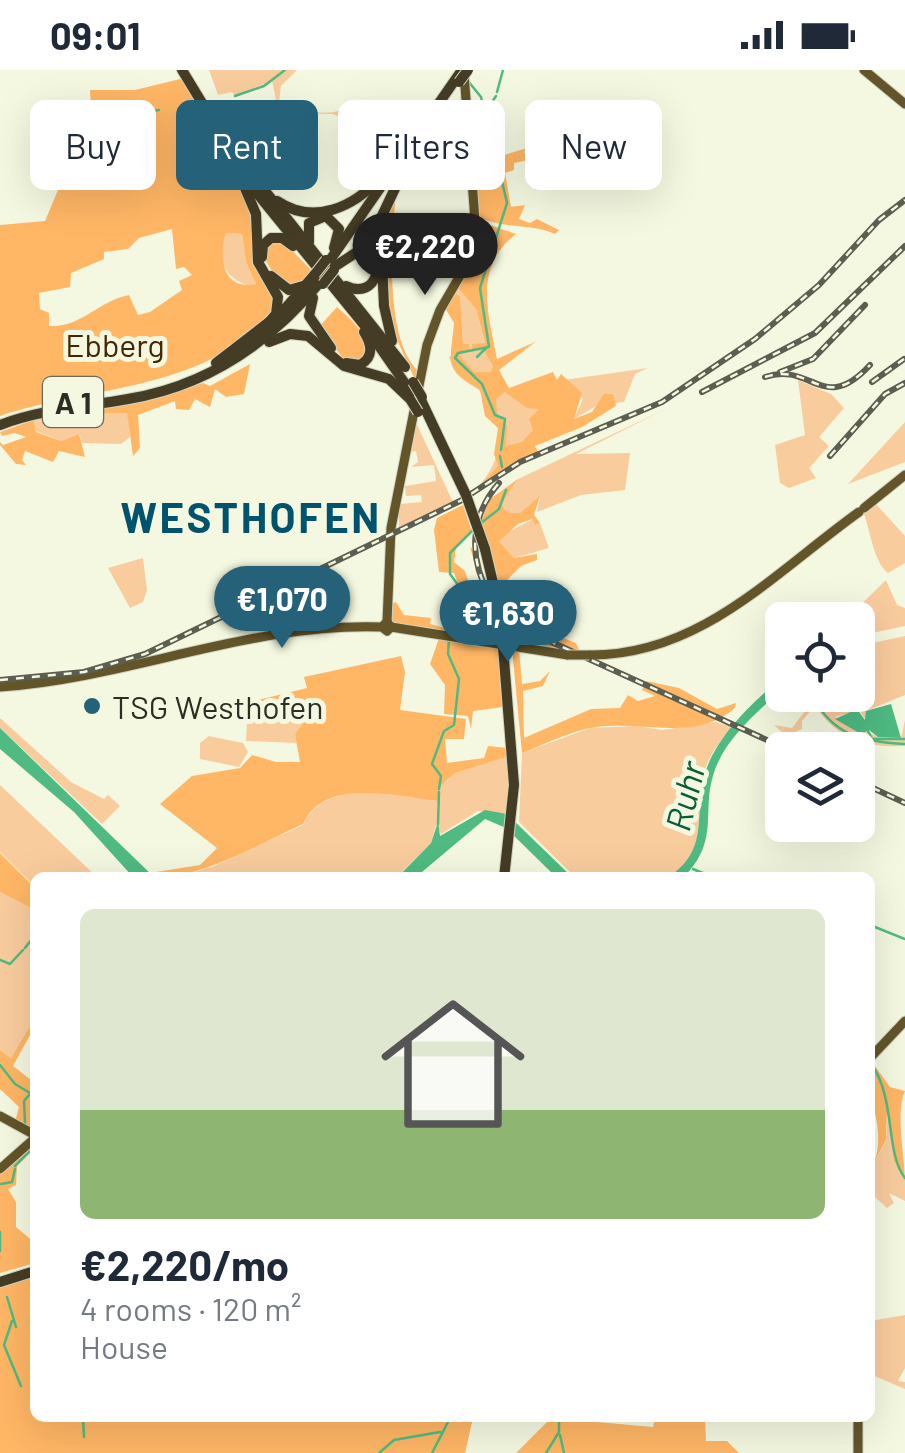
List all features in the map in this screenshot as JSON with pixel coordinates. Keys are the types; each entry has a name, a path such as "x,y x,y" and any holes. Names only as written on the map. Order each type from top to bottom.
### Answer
{"highway":[{"path":"185,70 206,100"},
{"path":"185,70 201,100"},
{"name":"A 1","path":"442,100 462,73"},
{"name":"A 1","path":"445,100 462,73"},
{"path":"195,83 252,180 417,398"},
{"path":"246,190 256,214 258,262 278,297 276,314 264,327"},
{"path":"252,190 417,398"},
{"path":"255,190 365,326 417,398 464,496 483,550 505,645 515,749 516,822 507,872"},
{"path":"265,190 405,367"},
{"path":"268,190 285,206 317,212 356,202 368,190"},
{"path":"334,248 374,190"},
{"name":"A 1","path":"331,265 381,190"},
{"name":"A 1","path":"0,422 185,384 265,338 331,265 384,190"},
{"path":"392,190 380,226 386,324 464,496"},
{"path":"311,248 306,229 312,220 323,216 339,229 331,265"},
{"path":"298,252 278,237 266,241 261,254 268,271 284,288 298,290 317,281"},
{"path":"331,265 359,252 371,257 377,268 374,282 364,289 352,290 340,282"},
{"path":"317,281 309,307 310,319 349,364 362,364 370,354 360,327"},
{"path":"264,345 317,281"},
{"path":"212,367 317,281"},
{"name":"A 1","path":"0,422 50,406 147,390 212,367 276,323 317,281"},
{"path":"185,384 220,373 264,345 290,334 308,336 344,366 389,379 417,398"},
{"path":"0,1279 30,1270"}],"main road":[{"path":"864,70 905,104"},
{"path":"387,625 391,528 426,345 440,310 468,262 476,234 462,73"},
{"path":"0,687 88,678 286,631 387,625 568,655 636,652 688,637 905,475"},
{"path":"875,1053 905,1020"},
{"path":"0,1116 30,1138 0,1169"},
{"path":"858,1422 858,1453"}],"shaded area":[{"path":"209,70 297,70 281,86 279,100 272,81 235,96 232,92 218,95"},
{"path":"226,233 242,234 246,262 256,284 251,287 224,267"},
{"path":"457,287 476,309 485,344 472,344 492,347 496,360 537,341 499,370 506,388 544,402 536,436 475,490 497,454 498,429 488,403 474,385 455,372 449,357 463,344 460,298 454,292"},
{"path":"648,368 635,374 624,402 598,405 574,419 583,399 564,380"},
{"path":"798,380 831,394 844,408 819,437 829,446 809,468 816,478 789,488 780,483 775,445 805,435"},
{"path":"666,409 576,454 630,453 625,490 581,495 537,512 540,497 520,513 506,512 500,505 518,479"},
{"path":"76,413 128,413 130,437 121,444 82,443 79,434 61,441 36,431 34,420"},
{"path":"414,418 452,500 461,500 399,530 399,504 422,502 421,495 406,496 405,486 436,481 434,465 411,467 418,462 416,451 409,452"},
{"path":"905,422 905,462 848,484"},
{"path":"875,503 905,536 905,563 888,573 876,554 864,514"},
{"path":"533,519 535,525 540,523 549,548 514,558 499,541 501,536"},
{"path":"143,558 147,590 143,602 130,608 108,568"},
{"path":"886,580 897,605 905,608 905,626 875,632 875,602 863,602"},
{"path":"905,636 905,695 875,707 875,642"},
{"path":"765,694 765,705 736,734 716,767 706,836 696,863 688,872 675,872 695,845 707,766 724,737"},
{"path":"891,704 901,738 878,737 869,730 858,732 835,719 859,712 865,720 866,712 875,712 875,708"},
{"path":"252,706 308,716 295,734 297,743 246,741 247,721 204,710 248,719"},
{"path":"804,712 809,712 802,721 802,729 795,732 782,732 774,725 792,728"},
{"path":"820,712 852,712 835,717 867,732 841,732"},
{"path":"0,718 71,782 104,799 108,795 120,806 102,824 0,728"},
{"path":"905,720 905,746 877,745 875,736 901,738"},
{"path":"716,722 733,727 713,752 704,773 695,848 681,869 570,872 519,822 522,753 590,728 637,726 662,730"},
{"path":"0,728 149,872 128,872 74,812 0,749"},
{"path":"209,736 243,743 248,752 239,767 200,759 200,743"},
{"path":"510,756 509,814 478,811 441,834 436,825 431,843 402,872 194,872 303,825 328,800 345,795 383,794 438,801 440,786 455,773"},
{"path":"0,785 92,872 30,872 30,882 0,852"},
{"path":"485,810 507,814 567,872 551,872 506,828 485,819 422,872 403,872 431,843 438,822 440,836"},
{"path":"0,892 30,907 30,1026 11,1058 0,1050"},
{"path":"888,1110 894,1161 905,1182 905,1201 889,1193 894,1203 887,1208 875,1197 875,1160 886,1141"},
{"path":"905,1315 905,1368 898,1381 905,1382 905,1389 875,1376 875,1320"}],"green space":[{"name":"Ebberg","path":"184,78 195,100 176,100 176,190 242,190 253,225 253,255 274,296 274,309 247,336 216,357 182,371 0,416 0,225 45,221 58,190 156,190 156,100 91,100 90,90 135,90","holes":["172,229 176,269 184,267 192,275 179,281 182,290 150,312 138,315 129,295 71,323 49,326 49,313 40,309 39,293 70,287 71,273 104,259 104,252 128,249 139,238","226,233 242,234 246,262 256,284 236,282 223,262"]},
{"path":"525,149 525,161 514,163 514,170 505,173 505,155"},
{"path":"505,173 511,207 525,205 519,219 530,223 537,219 559,230 555,234 480,218 477,190 505,190"},
{"path":"396,191 394,215 431,237 433,232 471,247 454,283 455,263 426,251 391,251 398,331 419,372 416,382 389,322 385,215"},
{"path":"479,221 516,234 494,261 487,291 497,359 533,343 499,370 509,388 553,372 557,380 561,374 582,393 574,419 592,412 604,394 613,394 616,406 582,427 535,446 538,452 478,488 498,466 494,454 498,428 485,416 480,390 454,369 454,323 445,308 454,292 460,297 463,344 469,344 469,351 459,355 474,372 491,372 493,366 483,349 472,351 472,344 485,343 476,309 457,287","holes":["505,392 527,408 539,409 529,419 533,430 522,442 506,446 507,426 497,413 496,399"]},
{"path":"282,240 314,273 296,288 278,281 264,258 268,243"},
{"path":"337,307 365,340 368,355 358,364 344,359 318,328"},
{"path":"250,364 244,394 226,397 215,389 210,407 195,399 189,410 176,409 175,401 138,415 140,448 133,456 127,413 76,413 159,398 203,383 210,386"},
{"path":"34,420 36,432 61,441 79,434 85,457 59,451 53,462 25,451 22,460 26,465 16,464 0,442 3,445 26,437 15,433 2,436 0,432"},
{"path":"518,479 501,504 506,512 520,513 540,496 534,515 540,523 535,525 532,519 518,524 499,541 514,558 537,554 537,560 521,566 507,580 510,607 528,624 576,643 580,652 548,648 516,630 516,642 526,645 510,644 480,524 490,499"},
{"path":"463,505 472,532 456,546 454,562 465,571 474,599 485,599 470,547 478,552 499,641 391,622 392,604 396,602 404,615 431,618 430,624 448,629 452,618 449,613 465,603 454,573 439,572 434,530 437,518"},
{"path":"439,638 500,646 510,756 455,773 440,786 438,801 383,794 345,795 313,809 303,824 225,860 192,872 156,872 200,865 217,848 160,804 192,776 240,768 252,755 276,762 300,762 295,734 308,716 252,706 254,701 307,688 304,677 401,656 405,672 400,710 466,719 464,739 445,739 447,763 484,758 488,746 508,748 503,707 473,711 471,729 468,716 444,714 445,685 430,664"},
{"path":"512,648 519,649 522,684 540,681 550,671 543,686 523,691 524,738 591,709 620,708 628,695 638,701 655,696 642,690 646,681 679,688 717,709 736,703 735,708 720,718 686,727 588,729 522,753"},
{"path":"0,853 30,883 30,907 0,892"},
{"path":"30,1026 30,1035 13,1066 30,1079 30,1130 15,1122 19,1107 0,1089 0,1050 11,1058"},
{"path":"875,1066 890,1087 905,1091 901,1122 905,1182 894,1161 887,1110 886,1140 875,1160"},
{"path":"30,1145 17,1165 16,1185 8,1189 16,1202 16,1227 30,1239 30,1264 0,1273 0,1171"},
{"path":"30,1276 30,1422 472,1422 465,1453 0,1453 0,1285"},
{"path":"547,1422 653,1427 654,1422 705,1422 706,1441 727,1441 739,1453 516,1453"}],"waterway":[{"path":"235,96 264,86 285,70"},
{"path":"497,92 503,70"},
{"path":"468,81 482,100"},
{"path":"493,100 496,96"},
{"path":"501,450 505,419 495,415 482,384 455,358 458,353 489,347 480,288 507,203 504,190"},
{"path":"477,357 486,348"},
{"path":"500,456 502,467"},
{"path":"481,523 499,509 506,490"},
{"path":"452,630 450,617 469,600 450,574 450,553 475,528"},
{"path":"439,789 441,776 432,764 444,731 454,725 459,679 448,654 449,640"},
{"path":"822,712 851,734 905,744"},
{"path":"868,731 872,739 905,739"},
{"path":"438,824 439,792"},
{"path":"693,869 700,872"},
{"path":"875,927 905,939"},
{"path":"25,948 30,941"},
{"path":"0,960 10,964 23,950"},
{"path":"0,1065 15,1084 30,1093"},
{"path":"875,1070 884,1092 895,1154 905,1178"},
{"path":"25,1123 24,1101 29,1095"},
{"path":"15,1166 30,1151"},
{"path":"1,1184 12,1182 15,1169"},
{"path":"0,1232 0,1251"},
{"path":"7,1297 16,1327"},
{"path":"12,1321 4,1345 21,1386"},
{"path":"83,1422 84,1437"},
{"path":"432,1453 448,1422"},
{"path":"546,1453 559,1432 559,1422"},
{"path":"379,1453 394,1440 440,1432"},
{"path":"560,1435 564,1453"}],"railway":[{"path":"0,680 84,672 145,654 460,501 520,462 662,402 755,339 819,285 879,220 905,200"},
{"path":"702,392 815,333 905,246"},
{"path":"780,372 813,359 865,305"},
{"path":"872,382 904,359"},
{"path":"765,377 781,374 829,387 840,386 854,380 870,365"},
{"path":"830,456 885,394 905,383"},
{"path":"490,596 478,567 475,538 482,509 499,483"},
{"path":"507,616 536,635 765,739"},
{"path":"875,789 905,803"}],"place":[{"name":"TSG Westhofen","path":"92,706"}],"district":[{"name":"WESTHOFEN","path":"251,516"}],"water label":[{"name":"Ruhr","path":"684,796"}]}
